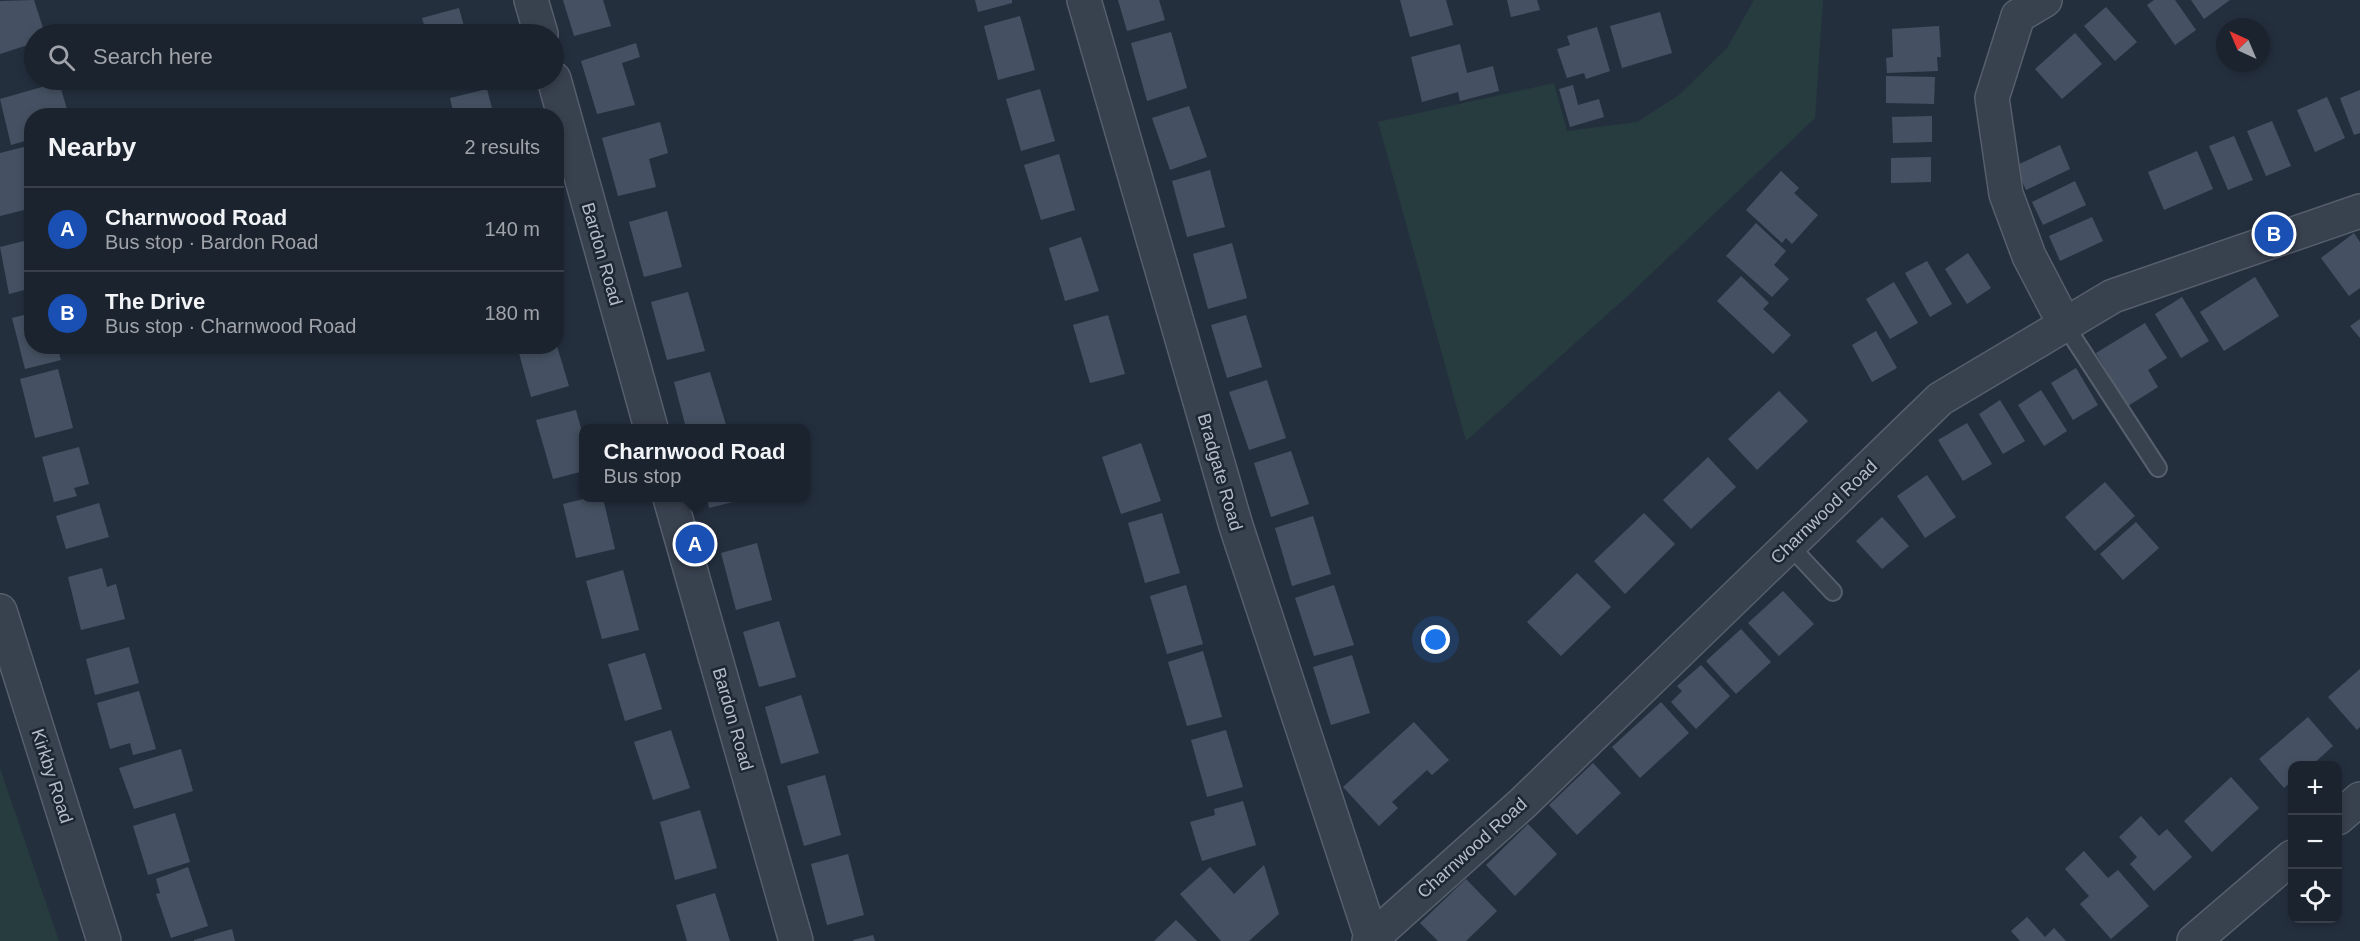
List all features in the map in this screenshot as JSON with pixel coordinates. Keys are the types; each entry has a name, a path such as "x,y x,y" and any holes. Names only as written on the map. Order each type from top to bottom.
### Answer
{"street":[{"path":"531,0 538,24"},
{"name":"Bradgate Road","path":"1084,0 1236,526 1371,940"},
{"path":"2045,0 2018,16 1992,98 2007,194 2029,256 2065,325"},
{"name":"Bardon Road","path":"557,90 562,108"},
{"name":"Bardon Road","path":"564,115 650,424"},
{"name":"Charnwood Road","path":"1371,940 1523,803 1941,399 2113,296 2360,211"},
{"name":"Bardon Road","path":"671,502 796,941"},
{"name":"Kirkby Road","path":"0,611 104,941"},
{"path":"2341,815 2360,799"},
{"path":"2194,941 2288,860"}],"lane":[{"path":"2065,325 2158,468"},
{"path":"1789,545 1833,592"}],"green space":[{"path":"1754,0 1823,0 1815,118 1631,293 1466,441 1378,122 1554,83 1567,131 1637,122 1679,95 1727,48"},
{"path":"0,768 59,941 0,941"}],"building":[{"path":"34,0 42,24 24,24 24,46 0,54 0,1"},
{"path":"563,0 603,0 611,26 574,36"},
{"path":"975,0 1012,0 1012,3 978,12"},
{"path":"1118,0 1159,0 1165,20 1127,31"},
{"path":"1400,0 1446,0 1453,25 1410,37"},
{"path":"1507,0 1537,0 1540,10 1511,17"},
{"path":"2154,0 2175,0 2196,30 2175,45 2147,5"},
{"path":"2191,0 2230,0 2204,19"},
{"path":"2106,7 2137,42 2115,61 2084,26"},
{"path":"459,8 463,24 424,24 422,18"},
{"path":"1660,12 1672,53 1622,68 1610,26"},
{"path":"1020,16 1035,70 998,80 984,26"},
{"path":"1939,26 1941,57 1937,57 1938,71 1887,73 1886,58 1893,57 1892,29"},
{"path":"1597,27 1610,71 1586,79 1584,73 1567,78 1557,49 1570,45 1567,36"},
{"path":"1171,32 1187,88 1147,101 1131,43"},
{"path":"2075,33 2102,64 2062,99 2035,69"},
{"path":"636,43 640,57 622,63 635,105 597,114 581,61"},
{"path":"1460,44 1467,73 1493,66 1499,91 1460,101 1458,92 1422,102 1411,57"},
{"path":"1886,76 1935,77 1934,104 1886,103"},
{"path":"1573,85 1578,105 1599,99 1604,117 1570,127 1559,89"},
{"path":"1040,89 1055,141 1021,151 1006,99"},
{"path":"31,90 61,90 67,108 24,108 24,141 11,145 0,99"},
{"path":"487,90 492,108 452,108 450,98"},
{"path":"2360,90 2360,133 2354,135 2340,98"},
{"path":"2327,97 2345,138 2315,152 2297,110"},
{"path":"1189,106 1207,157 1170,170 1152,118"},
{"path":"1932,116 1932,142 1893,143 1892,117"},
{"path":"2272,121 2291,166 2266,176 2247,131"},
{"path":"660,122 668,153 649,159 656,187 618,196 602,138"},
{"path":"2234,136 2253,180 2228,190 2209,146"},
{"path":"2060,145 2070,169 2026,190 2015,166"},
{"path":"24,147 24,210 0,216 0,153"},
{"path":"2197,151 2213,189 2164,210 2148,172"},
{"path":"1059,154 1075,210 1041,220 1024,165"},
{"path":"1931,157 1931,182 1891,183 1891,158"},
{"path":"1210,170 1225,227 1187,237 1172,181"},
{"path":"1781,171 1799,188 1794,193 1818,215 1792,244 1786,238 1782,243 1746,210"},
{"path":"2075,181 2086,205 2043,225 2032,202"},
{"path":"667,211 682,267 644,277 629,222"},
{"path":"2092,217 2103,241 2060,261 2049,236"},
{"path":"1756,223 1786,251 1774,265 1789,279 1772,297 1726,256"},
{"path":"2354,233 2360,242 2360,288 2349,296 2321,258"},
{"path":"1081,237 1099,291 1065,301 1049,248"},
{"path":"24,241 24,290 9,294 0,247"},
{"path":"1232,243 1247,298 1208,309 1193,254"},
{"path":"1968,253 1991,288 1967,304 1945,269"},
{"path":"1927,261 1952,304 1930,317 1905,273"},
{"path":"1741,276 1769,303 1763,309 1791,335 1773,354 1717,301"},
{"path":"2255,277 2279,316 2224,351 2200,312"},
{"path":"1894,282 1918,323 1890,339 1866,299"},
{"path":"688,292 705,351 667,360 651,302"},
{"path":"2182,297 2209,341 2181,358 2155,314"},
{"path":"24,315 24,354 59,354 61,360 25,369 12,318"},
{"path":"1108,315 1125,374 1090,383 1073,325"},
{"path":"1246,315 1262,367 1227,378 1211,325"},
{"path":"2360,319 2360,338 2350,326"},
{"path":"2145,323 2167,358 2148,370 2158,387 2128,406 2096,353"},
{"path":"1876,331 1897,368 1872,382 1852,345"},
{"path":"519,354 559,354 569,386 531,397"},
{"path":"2076,368 2098,405 2073,420 2051,383"},
{"path":"58,369 73,428 35,438 20,379"},
{"path":"710,372 726,424 685,424 674,382"},
{"path":"1267,380 1286,438 1249,450 1229,392"},
{"path":"2041,390 2067,431 2044,446 2018,405"},
{"path":"1779,391 1808,421 1757,470 1728,439"},
{"path":"2000,400 2025,441 2003,454 1979,414"},
{"path":"576,410 580,424 579,472 553,479 536,420"},
{"path":"1967,423 1992,464 1963,481 1938,440"},
{"path":"1141,443 1161,501 1121,514 1102,457"},
{"path":"79,447 89,484 74,488 77,496 54,502 42,457"},
{"path":"1291,451 1309,504 1271,517 1254,463"},
{"path":"1708,457 1736,487 1691,529 1663,500"},
{"path":"1927,475 1956,517 1925,538 1897,496"},
{"path":"2105,482 2135,516 2095,551 2065,517"},
{"path":"579,500 579,502 604,502 615,549 576,558 563,504"},
{"path":"708,502 733,502 709,508"},
{"path":"99,503 109,537 66,549 56,516"},
{"path":"1162,513 1180,573 1145,583 1128,523"},
{"path":"1644,513 1675,544 1625,594 1594,561"},
{"path":"1313,516 1331,574 1292,586 1275,528"},
{"path":"1882,517 1909,546 1882,569 1856,541"},
{"path":"2136,522 2159,548 2123,580 2100,554"},
{"path":"757,543 772,600 736,610 721,553"},
{"path":"102,568 107,587 116,584 125,619 81,630 68,577"},
{"path":"623,570 639,630 602,639 586,581"},
{"path":"1577,573 1611,607 1561,656 1527,622"},
{"path":"1186,585 1203,644 1167,654 1150,596"},
{"path":"1334,585 1354,645 1314,656 1295,598"},
{"path":"1783,591 1814,624 1779,656 1748,623"},
{"path":"779,621 796,677 759,687 743,632"},
{"path":"1741,629 1771,662 1736,694 1706,661"},
{"path":"129,647 139,683 95,695 86,659"},
{"path":"1203,651 1222,717 1187,726 1168,662"},
{"path":"645,653 662,709 625,721 608,664"},
{"path":"1352,655 1370,713 1331,725 1313,667"},
{"path":"1701,665 1730,696 1696,729 1671,702 1682,691 1677,686"},
{"path":"2360,669 2360,727 2357,730 2328,697"},
{"path":"139,691 156,749 133,755 130,743 110,749 97,703"},
{"path":"801,695 819,753 781,764 765,707"},
{"path":"1661,702 1689,733 1640,778 1612,747"},
{"path":"2308,717 2333,746 2316,761 2288,761 2288,784 2284,788 2259,759"},
{"path":"1414,722 1449,760 1432,775 1427,770 1392,802 1398,808 1379,826 1343,787"},
{"path":"671,730 690,788 653,800 634,742"},
{"path":"1226,730 1243,787 1207,797 1191,740"},
{"path":"181,749 193,791 134,809 119,768"},
{"path":"1593,763 1621,793 1577,835 1549,805"},
{"path":"825,775 841,835 804,846 787,786"},
{"path":"2231,777 2259,808 2212,852 2184,821"},
{"path":"1243,801 1256,845 1202,861 1190,822 1215,815 1214,809"},
{"path":"700,810 717,868 675,880 660,822"},
{"path":"175,813 190,862 148,875 133,826"},
{"path":"2141,816 2159,836 2167,829 2192,857 2154,891 2130,864 2137,857 2119,837"},
{"path":"1528,824 1557,854 1515,896 1486,865"},
{"path":"2084,851 2108,878 2118,870 2149,906 2111,939 2080,904 2089,896 2065,869"},
{"path":"848,854 864,915 827,925 811,864"},
{"path":"1264,865 1279,914 1249,941 1221,941 1180,894 1210,867 1234,894"},
{"path":"188,867 208,926 171,938 156,894 160,893 156,879"},
{"path":"1466,879 1497,911 1466,941 1438,941 1420,923"},
{"path":"715,893 730,941 687,941 676,905"},
{"path":"2027,917 2045,937 2054,928 2066,941 2020,941 2011,931"},
{"path":"1176,920 1197,941 1154,941"},
{"path":"232,929 235,941 194,941 194,940"},
{"path":"873,935 875,941 853,940"}],"place":[{"name":"The Drive","path":"2274,234"},
{"name":"Charnwood Road","path":"695,544"}]}
